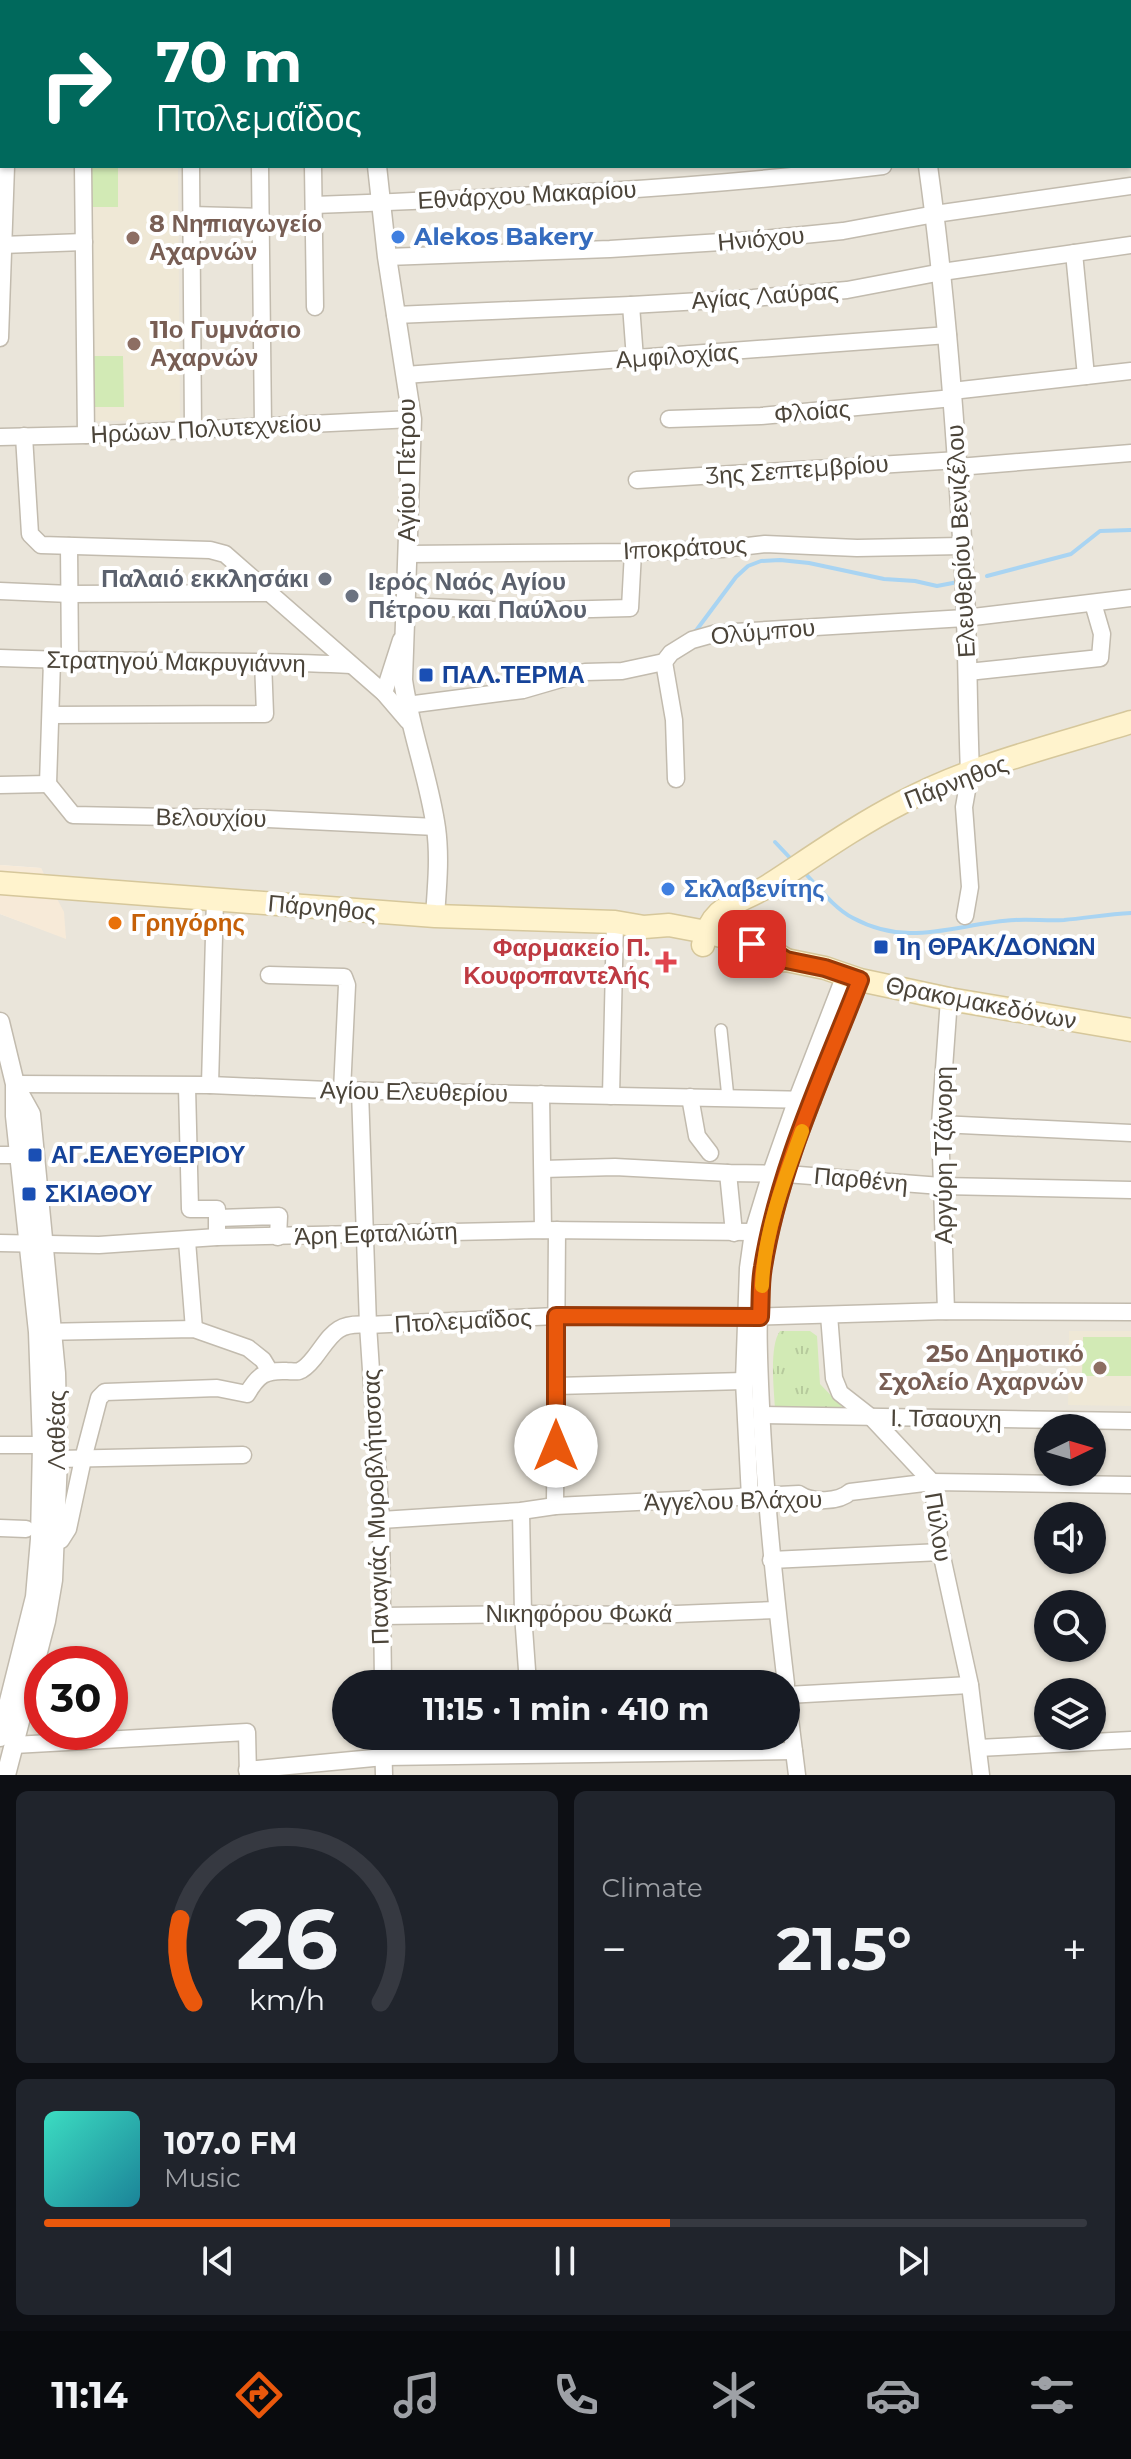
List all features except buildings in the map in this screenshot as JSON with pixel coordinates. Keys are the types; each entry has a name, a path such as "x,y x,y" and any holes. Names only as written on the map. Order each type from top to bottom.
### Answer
{"main road":[{"name":"Πάρνηθος","path":"704,939 711,920 718,912 754,895 902,802 970,773 1131,722"},
{"name":"Πάρνηθος","path":"0,883 435,916 615,922 733,946"},
{"path":"733,946 740,916 754,895"},
{"name":"Θρακομακεδόνων","path":"733,946 769,949 786,960 949,999 1131,1030"}],"street":[{"path":"0,338 6,168"},
{"path":"83,168 86,435"},
{"path":"191,168 193,430"},
{"path":"260,168 263,426"},
{"path":"313,168 315,307"},
{"name":"Αγίου Πέτρου","path":"377,168 395,315 412,419 403,680 436,827 435,916"},
{"name":"Εθνάρχου Μακαρίου","path":"314,205 699,185 867,168"},
{"name":"Ελευθερίου Βενιζέλου","path":"928,168 942,272 958,463 970,773 964,807 970,887 965,916"},
{"name":"Ηνιόχου","path":"387,257 753,240 843,231 935,214 1131,186"},
{"path":"191,215 261,217"},
{"path":"2,245 84,242"},
{"name":"Αγίας Λαύρας","path":"395,315 631,305 847,290 942,272 1131,245"},
{"path":"1074,253 1086,376"},
{"path":"631,305 635,359"},
{"name":"Αμφιλοχίας","path":"405,375 948,335"},
{"name":"Φλοίας","path":"669,419 761,416 1131,371"},
{"name":"Ηρώων Πολυτεχνείου","path":"0,437 412,419"},
{"path":"24,436 30,534 41,545 210,550 225,554 384,693 412,725 416,742"},
{"path":"958,463 1131,453"},
{"name":"3ης Σεπτεμβρίου","path":"637,480 958,463"},
{"name":"Ιποκράτους","path":"408,554 633,552 765,544 857,548 962,546"},
{"path":"69,546 70,660"},
{"path":"384,693 402,636 406,606 516,611 630,608 633,552"},
{"path":"0,591 70,594 270,593"},
{"name":"Ολύμπου","path":"407,705 523,690 585,672 622,671 664,662 671,653 692,640 717,633 965,618 1131,598"},
{"path":"968,672 1100,658 1102,634 1093,603"},
{"name":"Στρατηγού Μακρυγιάννη","path":"0,658 351,665"},
{"path":"0,785 48,784 52,661"},
{"path":"51,715 265,714 263,661"},
{"path":"664,662 674,720 676,779"},
{"name":"Βελουχίου","path":"48,784 73,815 268,819 436,827"},
{"path":"210,1085 215,899"},
{"path":"611,1096 615,922"},
{"path":"269,975 344,977 347,985 342,1091"},
{"path":"758,1497 762,1415 748,1268 753,1232 853,978"},
{"name":"Αργύρη Τζάνορη","path":"946,1311 940,1124 949,999"},
{"name":"Λαθέας","path":"0,1022 15,1084 31,1114 36,1243 58,1459 40,1536"},
{"path":"721,1030 728,1098"},
{"name":"Αγίου Ελευθερίου","path":"15,1084 210,1085 342,1091 805,1100"},
{"name":"Λαθέας","path":"15,1084 15,1116 9,1155 36,1243"},
{"path":"187,1087 190,1209 217,1209 217,1237"},
{"name":"Παναγιάς Μυροβλήτισσας","path":"360,1091 368,1325 381,1520 383,1670"},
{"path":"541,1094 543,1169 556,1316 555,1506"},
{"path":"690,1097 697,1136 710,1153"},
{"path":"940,1124 1131,1133"},
{"name":"Παρθένη","path":"543,1169 615,1167 778,1173 941,1186 1131,1190"},
{"path":"728,1173 734,1233"},
{"path":"778,1173 744,1381 784,1670"},
{"path":"218,1218 279,1216 278,1237"},
{"name":"Άρη Εφταλιώτη","path":"0,1243 99,1245 217,1237 550,1230 753,1232"},
{"path":"187,1241 194,1329"},
{"name":"Πτολεμαΐδος","path":"269,1370 298,1371 307,1366 340,1327 352,1324 556,1316 1131,1312"},
{"name":"Πύλου","path":"829,1315 836,1385 840,1393 872,1418 932,1482 941,1552 970,1685 981,1775"},
{"path":"0,1528 61,1540 68,1529 99,1398 105,1392 217,1388 247,1394 255,1381 269,1370 263,1360 248,1348 194,1329 46,1332"},
{"name":"Λαθέας","path":"6,1775 7,1741 36,1587 46,1332"},
{"path":"556,1386 744,1381"},
{"name":"Ι. Τσαουχη","path":"762,1415 1131,1421"},
{"path":"0,1445 42,1445"},
{"path":"58,1459 243,1455"},
{"name":"Άγγελου Βλάχου","path":"381,1520 555,1506 799,1494 811,1500 932,1482 1131,1485"},
{"path":"521,1511 527,1670"},
{"path":"771,1560 941,1552"},
{"name":"Νικηφόρου Φωκά","path":"382,1616 651,1615 777,1610"},
{"path":"800,1694 970,1685"},
{"path":"7,1741 247,1732 248,1773 384,1757 794,1751 797,1775"},
{"path":"978,1748 1131,1740"},
{"path":"384,1750 384,1775"},
{"path":"533,1750 533,1754"}],"shaded area":[{"path":"0,168 1131,168 1131,1775 0,1775 0,1742 16,1639 0,1699 0,914 66,938 41,868 0,865"},
{"name":"11ο Γυμνάσιο Αχαρνών","path":"88,168 178,168 180,420 90,421"},
{"path":"0,865 41,868 64,912 66,939 0,914"},
{"name":"25ο Δημοτικό Σχολείο Αχαρνών","path":"1069,1331 1131,1331 1131,1406 1068,1405"}],"green space":[{"path":"89,168 118,168 118,207 90,207"},
{"path":"92,356 123,356 124,407 93,407"},
{"path":"780,1331 810,1331 817,1336 820,1384 845,1410 775,1408 773,1357"},
{"path":"1083,1337 1131,1337 1131,1376 1082,1376"}],"waterway":[{"path":"987,576 1071,554 1100,531 1131,530"},
{"path":"695,632 736,577 748,566 761,561 809,563 884,579 937,586 958,582"},
{"path":"775,842 792,860"},
{"path":"804,872 846,914 894,932 934,932 994,922 1064,920 1131,913"}],"slow traffic":[{"path":"762,1286 769,1234 802,1131"}],"place":[{"name":"Alekos Bakery","path":"398,237"},
{"name":"8 Νηπιαγωγείο Αχαρνών","path":"133,238"},
{"name":"11ο Γυμνάσιο Αχαρνών","path":"134,344"},
{"name":"Παλαιό εκκλησάκι","path":"325,579"},
{"name":"Ιερός Ναός Αγίου Πέτρου και Παύλου","path":"352,596"},
{"name":"ΠΑΛ.ΤΕΡΜΑ","path":"426,675"},
{"name":"Σκλαβενίτης","path":"668,889"},
{"name":"Γρηγόρης","path":"115,923"},
{"name":"1η ΘΡΑΚ/ΔΟΝΩΝ","path":"881,947"},
{"name":"Φαρμακείο Π. Κουφοπαντελής","path":"666,962"},
{"name":"ΑΓ.ΕΛΕΥΘΕΡΙΟΥ","path":"35,1155"},
{"name":"ΣΚΙΑΘΟΥ","path":"29,1194"},
{"name":"25ο Δημοτικό Σχολείο Αχαρνών","path":"1100,1368"}],"route":[{"path":"556,1446 556,1316 760,1317 762,1271 786,1174 860,980 825,968 786,960 769,949 752,944"}]}
